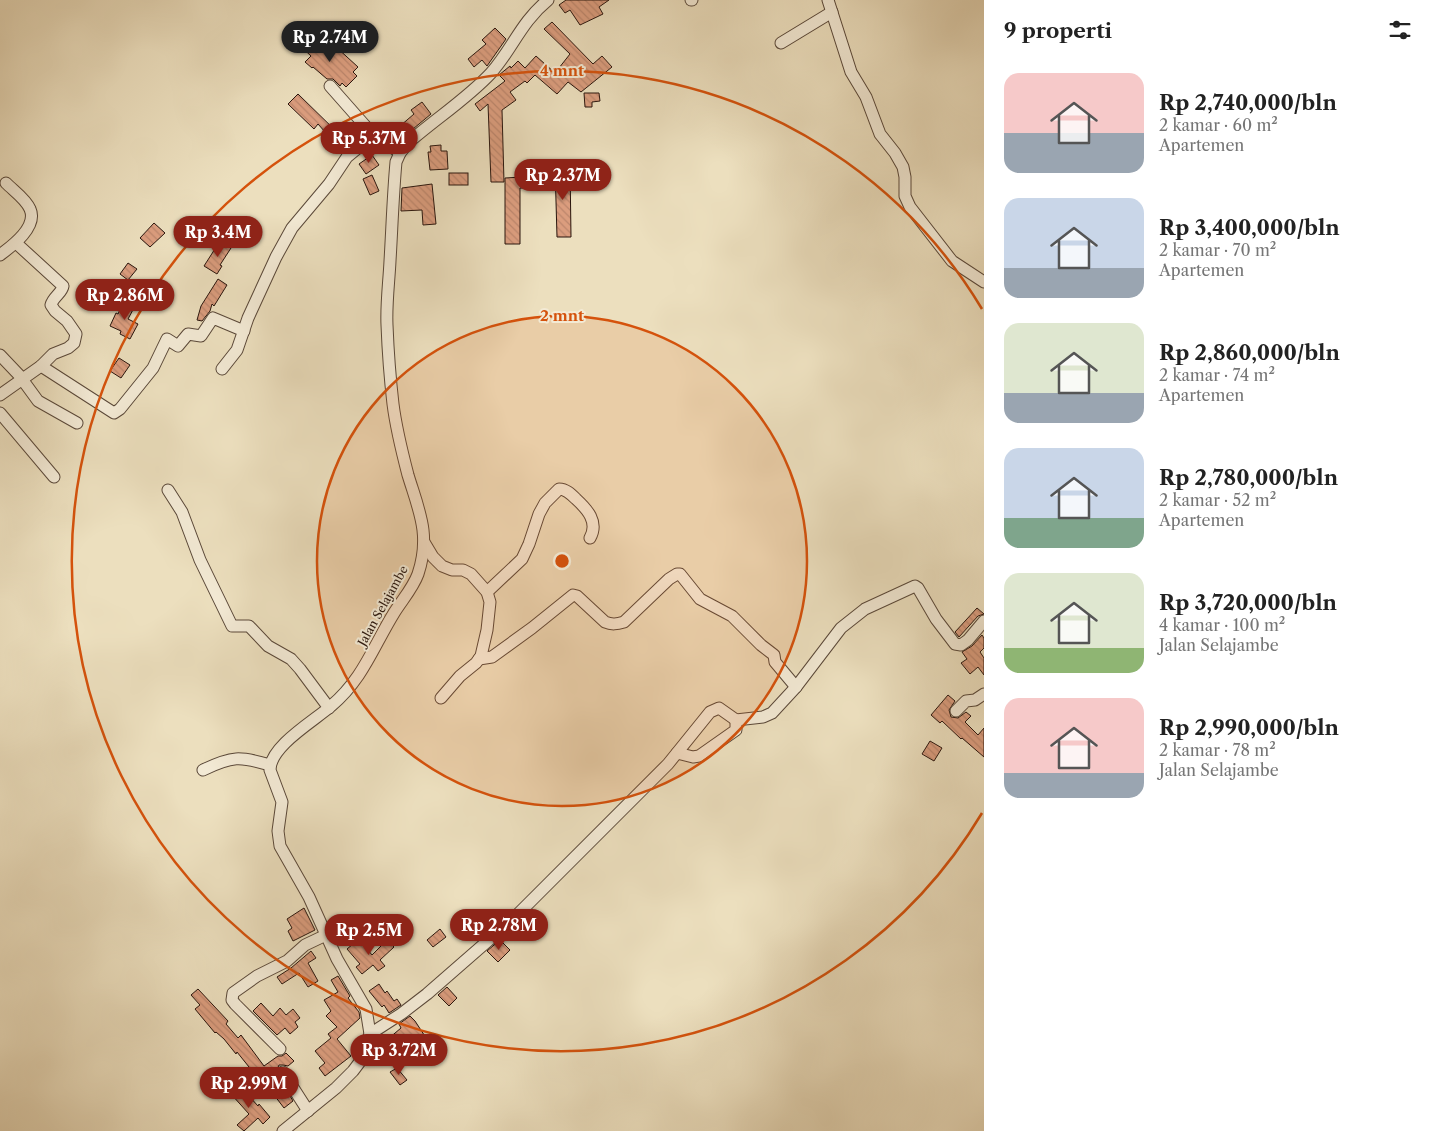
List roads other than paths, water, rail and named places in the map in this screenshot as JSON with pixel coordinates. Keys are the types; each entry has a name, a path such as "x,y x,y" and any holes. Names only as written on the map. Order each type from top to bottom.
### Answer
{"street":[{"name":"Jalan Selajambe","path":"270,765 276,753 293,736 329,708 348,688 364,667 418,574 424,542 424,530 422,516 404,460 394,413 387,336 387,305 396,162 408,143 490,74 526,22 548,0"},
{"path":"828,0 851,72 866,97 880,134 903,167 905,196 910,208 952,261 984,282"},
{"path":"781,43 832,12"},
{"path":"330,86 375,137 383,140 400,154"},
{"path":"222,369 237,350 248,318 276,257 297,221 329,184 347,157 370,138 375,137"},
{"path":"0,255 16,243 29,226 31,213 30,207 6,183"},
{"path":"0,395 41,366 53,354 72,345 76,339 76,334 68,321 55,311 51,305 64,286 16,243"},
{"path":"41,366 114,413 120,409 153,368 167,339 178,346 188,334 201,336 214,318 244,331"},
{"path":"0,355 22,379 38,401 77,422"},
{"path":"0,413 54,477"},
{"path":"487,592 522,559 539,514 558,489 569,493 590,512 593,529 590,538"},
{"path":"168,490 182,512 200,560 232,626 250,626 268,646 291,659 329,708"},
{"path":"424,542 433,557 442,566 452,570 467,570 487,592 490,602 487,630 479,659 460,676 442,698"},
{"path":"479,659 492,657 573,595 577,596 605,622 611,624 624,622 669,579 676,574 680,574 700,599 732,616 761,645 774,655 775,662 796,688"},
{"path":"370,1034 427,994 494,937 677,754 710,712 722,709 736,720 763,717 772,713 796,688 841,628 865,609 915,586 955,644 961,645 968,640 984,621"},
{"path":"956,711 966,701 975,700 984,694"},
{"path":"677,754 693,757 699,756 736,730 736,720"},
{"path":"204,770 223,761 238,758 251,759 270,765 270,770 282,802 278,824 278,841 289,864 309,897 348,979 366,1009 370,1034 362,1059 353,1071 284,1131"},
{"path":"280,1049 232,1000 233,992 257,976 287,961 305,945 326,935"},
{"path":"283,1072 308,1110"}]}
